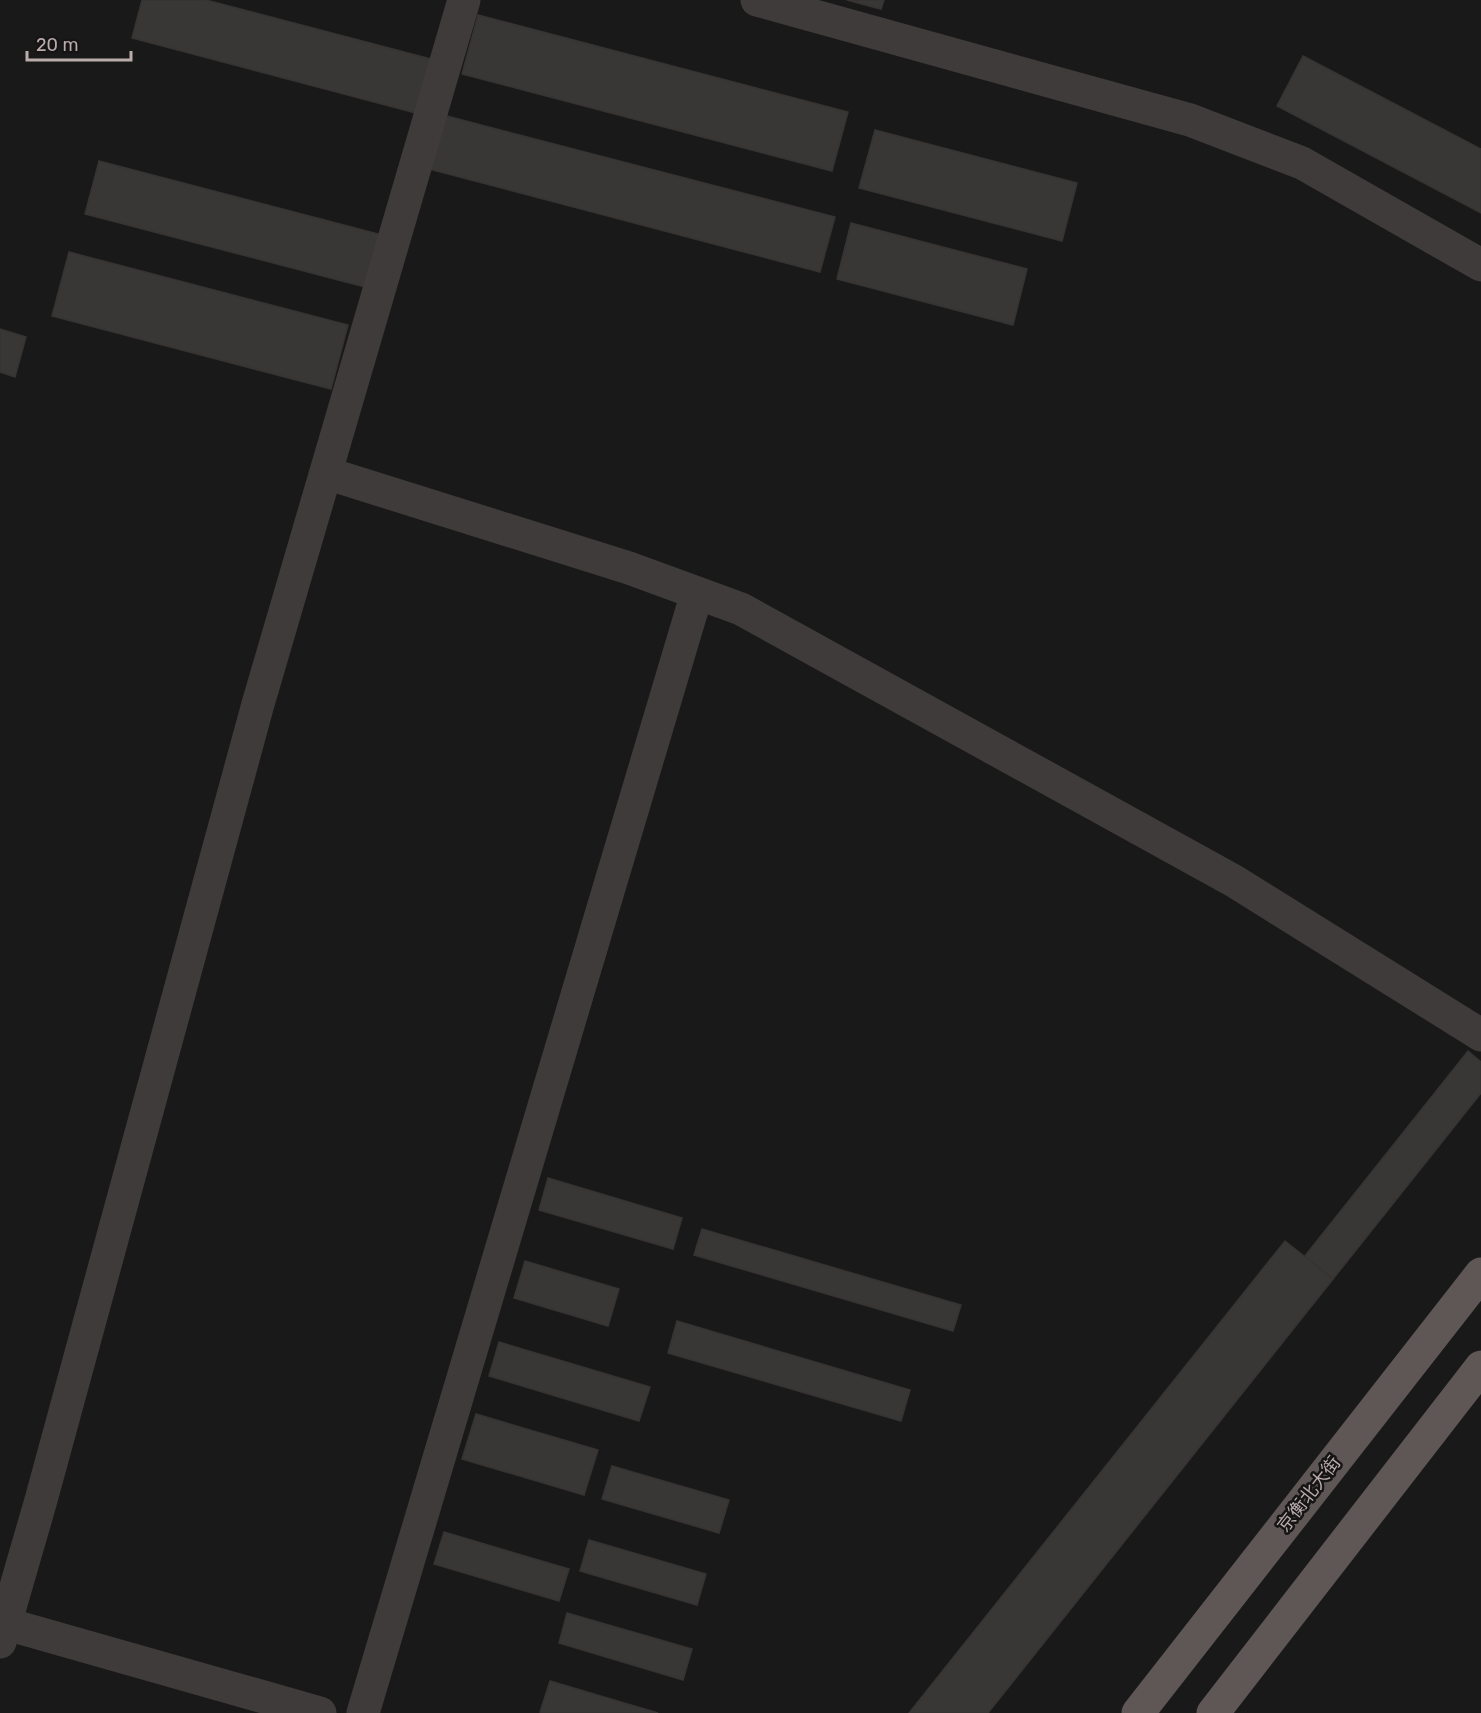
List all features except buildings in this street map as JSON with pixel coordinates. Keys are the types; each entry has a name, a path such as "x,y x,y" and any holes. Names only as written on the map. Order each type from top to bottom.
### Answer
{"main road":[{"name":"京衡北大街","path":"1138,1713 1481,1274"},
{"path":"1213,1713 1481,1366"}],"street":[{"path":"320,1713 2,1629 258,704 464,0"},
{"path":"757,0 1190,120 1302,163 1481,265"},
{"path":"326,473 629,568 741,609 1234,881 1481,1035"},
{"path":"363,1713 697,593"}]}
